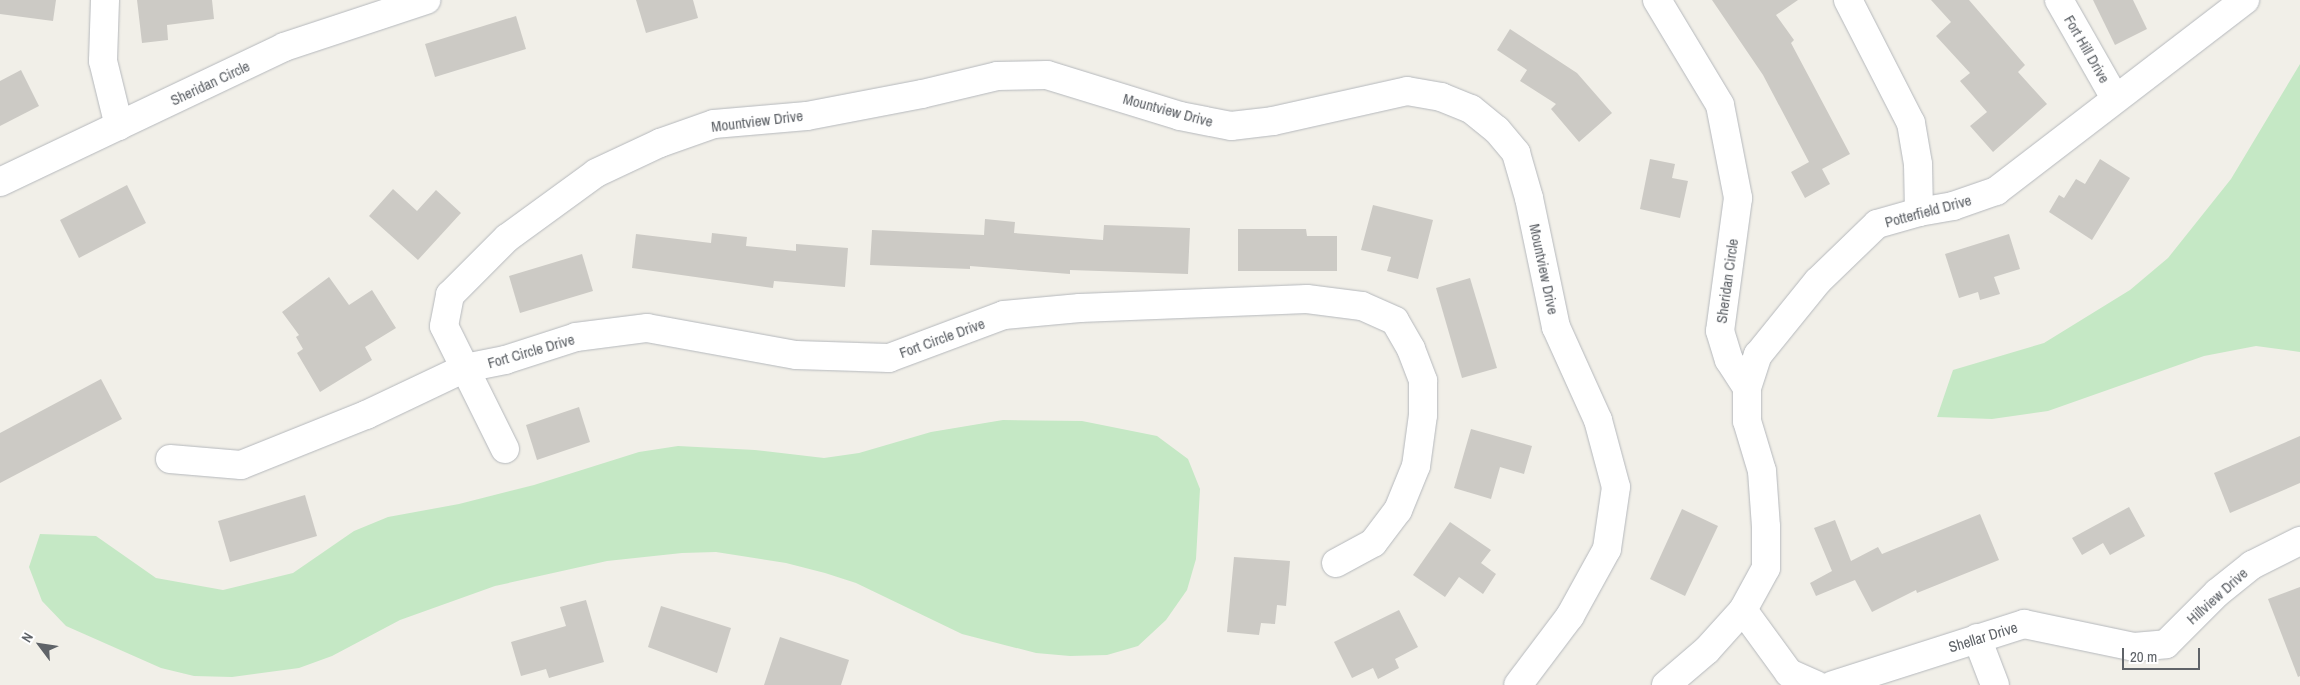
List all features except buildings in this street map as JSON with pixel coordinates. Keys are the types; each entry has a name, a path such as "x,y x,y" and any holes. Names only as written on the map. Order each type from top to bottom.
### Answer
{"street":[{"path":"105,0 103,61 119,126"},
{"name":"Sheridan Circle","path":"0,182 284,48 426,0"},
{"name":"Sheridan Circle","path":"1657,0 1720,105 1738,198 1720,331 1729,360 1747,388"},
{"path":"1848,0 1911,123 1918,164 1920,212"},
{"name":"Fort Hill Drive","path":"2059,0 2115,98"},
{"name":"Potterfield Drive","path":"1747,388 1758,355 1818,281 1877,224 1920,212 1953,206 1996,191 2245,0"},
{"name":"Mountview Drive","path":"504,449 444,326 450,295 507,238 596,174 660,143 714,124 807,116 922,94 997,76 1047,75 1180,116 1231,126 1273,121 1368,97 1407,91 1441,97 1471,109 1497,130 1516,153 1529,198 1556,327 1598,420 1616,487 1607,550 1570,616 1518,685"},
{"name":"Fort Circle Drive","path":"170,459 241,464 366,415 466,368 505,360 576,337 647,328 796,355 889,358 1004,315 1080,308 1307,298 1362,306 1394,321 1412,350 1423,381 1423,415 1416,466 1398,510 1373,543 1336,563"},
{"path":"1666,685 1708,650 1743,610 1766,568 1762,471 1747,421 1747,388"},
{"name":"Hillview Drive","path":"2166,644 2216,592 2252,565 2300,541"},
{"path":"1743,610 1789,672 1816,685"},
{"name":"Shellar Drive","path":"1833,685 2024,624 2134,647 2166,644"},
{"path":"1977,638 1995,685"}],"green space":[{"path":"2300,64 2300,352 2256,346 2204,356 2048,411 1992,419 1937,417 1953,370 2044,343 2130,290 2168,258 2231,179"},
{"path":"1003,420 1082,421 1157,436 1188,459 1200,489 1196,559 1187,590 1166,620 1138,646 1107,655 1070,656 1036,653 962,634 856,583 825,573 786,563 716,552 682,553 607,561 495,586 400,620 332,656 299,668 232,677 194,676 161,668 66,626 42,601 29,567 40,534 96,536 156,578 223,590 293,573 354,531 388,517 459,504 534,485 639,452 678,446 755,450 824,458 859,453 931,432"}]}
